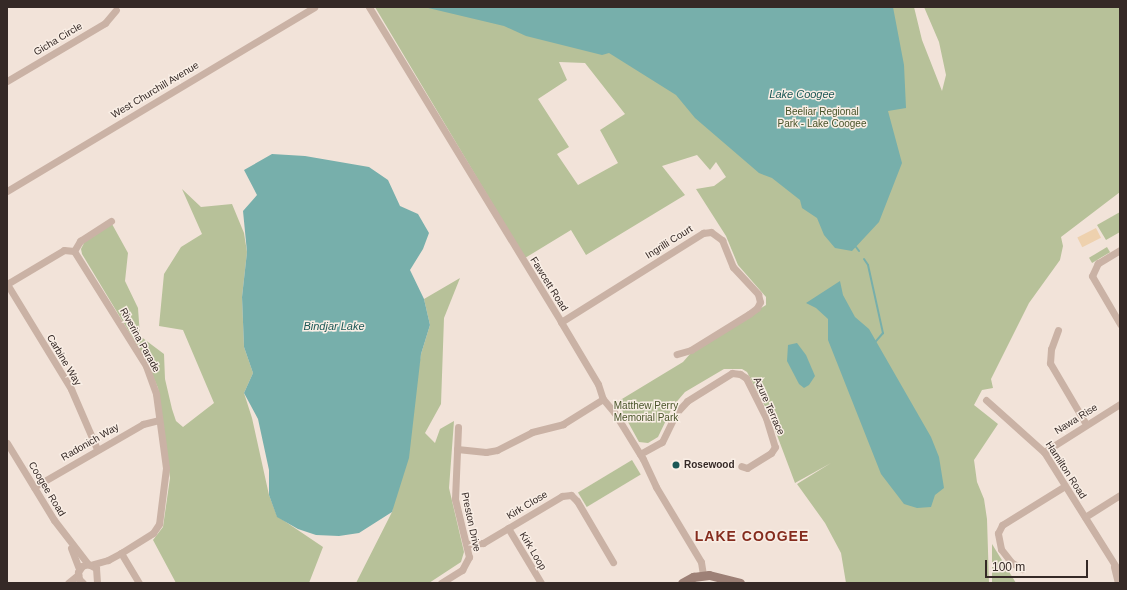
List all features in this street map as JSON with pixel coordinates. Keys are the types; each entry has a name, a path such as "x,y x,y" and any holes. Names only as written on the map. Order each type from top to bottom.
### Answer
{"main road":[{"path":"682,583 703,575 740,583"}],"street":[{"name":"West Churchill Avenue","path":"7,191 314,7"},
{"name":"Fawcett Road","path":"369,7 561,322 598,384 603,399 614,412 640,454 701,562 703,575"},
{"name":"Gicha Circle","path":"7,81 105,23 116,10"},
{"path":"7,284 64,250 74,251 80,241 111,222"},
{"name":"Ingrilli Court","path":"561,322 703,233 711,232 722,240 733,267 758,294 760,302 757,308 749,314 690,350 677,354"},
{"path":"1120,250 1098,263 1092,276 1120,324"},
{"name":"Riverina Parade","path":"74,251 80,257 146,366 156,394 166,481 159,524 154,533 121,553"},
{"name":"Carbine Way","path":"7,284 71,389 97,449"},
{"path":"1058,330 1051,349 1050,363 1086,424"},
{"name":"Azure Terrace","path":"640,454 662,442 676,413 687,401 732,373 740,374 746,378 766,418 775,447 771,453 747,468 741,466"},
{"path":"457,449 486,452 497,450 532,432 563,424 603,399"},
{"name":"Hamilton Road","path":"986,400 1031,437 1044,452 1120,573"},
{"name":"Nawa Rise","path":"1044,452 1086,424 1120,404"},
{"name":"Radonich Way","path":"34,487 97,449 143,424 159,420"},
{"name":"Preston Drive","path":"441,583 466,566 469,557 455,499 458,427"},
{"name":"Coogee Road","path":"7,443 70,544 89,564 96,568 96,580"},
{"path":"1022,569 1012,562 1002,549 998,533 1002,525 1065,486"},
{"name":"Kirk Close","path":"467,544 483,543 562,496 571,495 577,501 613,562"},
{"path":"1085,517 1120,495"},
{"name":"Kirk Loop","path":"508,528 541,583"},
{"name":"Coogee Road","path":"70,544 80,578"},
{"path":"68,583 80,578 89,564 108,560 121,553 139,583"},
{"path":"96,580 108,560"},
{"name":"Hamilton Road","path":"1114,565 1118,583"}],"green space":[{"path":"375,7 914,7 922,40 942,91 946,75 939,42 924,7 1120,7 1120,192 1061,237 1063,246 1060,260 1029,303 991,379 993,388 982,390 974,405 998,424 974,460 977,482 984,499 987,519 989,583 846,583 841,553 825,523 797,484 831,463 795,483 769,414 747,372 742,369 724,369 685,392 673,406 658,437 648,443 639,442 617,402 683,362 690,354 766,305 766,297 738,265 726,236 696,189 714,186 726,177 716,162 710,170 697,155 662,166 685,195 586,255 571,230 525,258","holes":["559,62 585,63 625,114 600,130 618,163 578,185 557,154 569,147 538,99 567,80"]},
{"path":"182,189 201,207 232,204 244,233 247,252 242,297 244,347 253,373 244,393 252,418 269,495 277,516 323,547 309,583 176,583 153,540 163,527 170,478 158,388 146,360 82,254 81,249 85,241 112,224 128,253 125,281 138,308 140,336 164,354 165,379 172,409 176,421 183,427 214,403 183,330 159,326 164,274 181,247 202,234"},
{"path":"1120,212 1120,232 1106,240 1097,225"},
{"path":"1107,247 1110,252 1092,263 1089,258"},
{"path":"460,278 444,318 441,404 425,433 435,443 440,429 454,421 449,488 464,552 461,562 429,583 356,583 392,512 421,354 430,325 424,299"},
{"path":"632,460 641,475 587,507 578,492"},
{"path":"992,544 1016,583 992,583"}],"sand":[{"path":"1096,228 1101,238 1082,247 1077,238"}],"water":[{"name":"Lake Coogee","path":"424,7 893,7 904,65 906,108 888,111 902,163 879,222 852,251 835,248 824,235 817,218 802,208 800,200 772,178 759,173 695,118 676,95 609,53 602,55 526,36 504,26"},
{"name":"Bindjar Lake","path":"272,154 305,156 369,167 388,180 400,206 418,214 429,233 423,249 410,270 424,299 430,325 421,354 409,458 392,512 359,533 339,536 316,535 298,529 277,517 269,495 269,470 258,419 244,393 253,373 244,347 242,297 247,252 243,211 257,195 244,170"},
{"path":"840,281 843,295 855,317 869,329 931,437 939,457 944,488 935,495 931,507 917,508 904,504 881,474 828,340 828,319 816,308 806,303"},
{"path":"797,343 806,355 815,376 809,385 804,388 799,384 787,361 788,345"}],"waterway":[{"path":"856,247 859,251"},
{"path":"864,259 868,265 883,333 876,341"}],"place":[{"name":"Rosewood","path":"676,465"}],"district":[{"name":"LAKE COOGEE","path":"752,536"}],"park label":[{"name":"Beeliar Regional Park - Lake Coogee","path":"822,116"},
{"name":"Matthew Perry Memorial Park","path":"646,410"}]}
